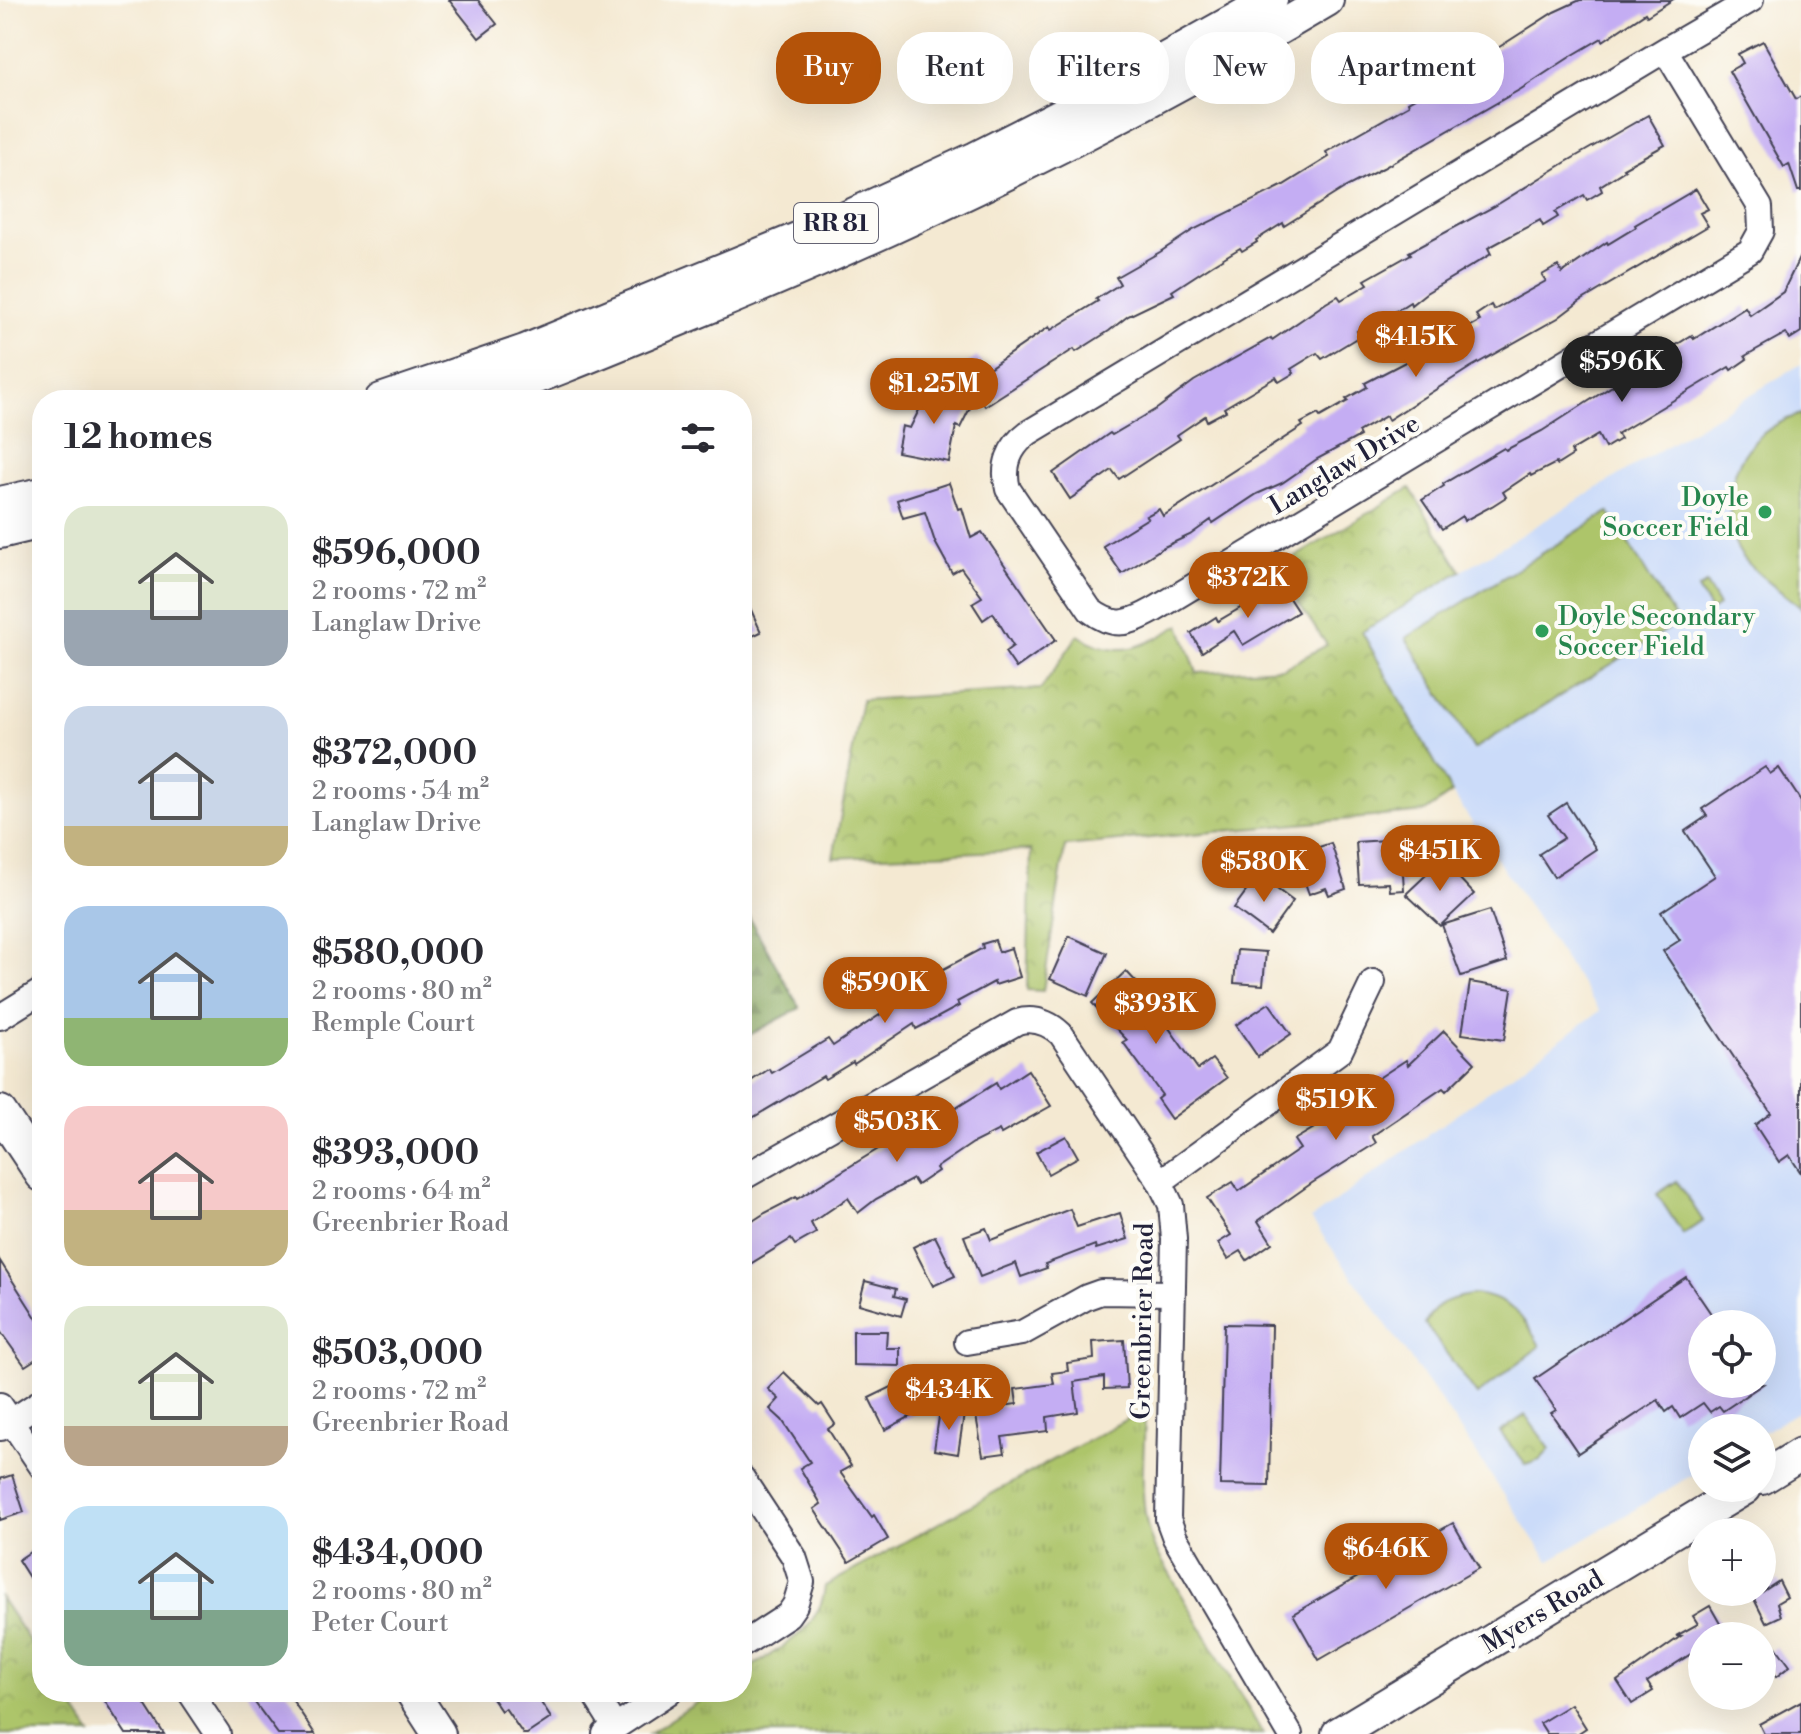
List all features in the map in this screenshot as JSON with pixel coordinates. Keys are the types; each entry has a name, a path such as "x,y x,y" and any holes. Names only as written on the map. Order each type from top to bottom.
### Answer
{"main road":[{"name":"RR 81","path":"410,390 525,351 824,228 976,158 1110,90 1271,0"},
{"name":"RR 81","path":"499,390 750,291 967,193 1221,62 1327,0"},
{"path":"0,503 32,496"},
{"path":"0,532 32,524"},
{"path":"0,1112 32,1160"},
{"path":"1776,1469 1801,1454"},
{"name":"Myers Road","path":"1338,1734 1722,1502"},
{"path":"418,1702 439,1734"}],"street":[{"name":"Langlaw Drive","path":"1665,50 1760,207 1761,231 1750,251 1147,614 1123,623 1112,623 1090,610 1008,489 1005,471 1017,441 1665,50 1751,0"},
{"path":"1160,1182 1340,1051 1373,982"},
{"path":"0,1017 32,997"},
{"name":"Greenbrier Road","path":"752,1172 1026,1019 1044,1023 1061,1034 1160,1182 1171,1205 1174,1221 1167,1506 1171,1529 1290,1734"},
{"path":"967,1342 1022,1333 1101,1292 1171,1293"},
{"path":"32,1405 4,1418 32,1454"},
{"path":"752,1493 794,1557 802,1582 795,1605 788,1615 752,1638"},
{"path":"197,1702 218,1734"},
{"path":"597,1702 610,1730 653,1702"}],"shaded area":[{"path":"1801,364 1801,1410 1776,1425 1776,1414 1688,1414 1688,1477 1549,1561 1442,1403 1311,1219 1600,1011 1452,793 1362,632"}],"green space":[{"name":"Doyle Soccer Field","path":"1801,414 1801,608 1745,560 1735,544 1730,511 1734,477 1748,449 1771,428"},
{"path":"1410,488 1461,571 1362,632 1452,793 1425,812 1065,846 1043,991 1027,990 1031,850 833,858 862,700 1041,689 1078,635 1106,648 1130,648 1154,640 1180,625 1197,673 1284,668 1327,645 1275,569"},
{"name":"Doyle Secondary Soccer Field","path":"1609,512 1678,623 1474,749 1406,638"},
{"path":"1706,584 1719,606 1711,611 1698,589"},
{"path":"752,923 800,1008 752,1034"},
{"path":"1677,1181 1703,1221 1683,1234 1657,1194"},
{"path":"1475,1294 1498,1300 1515,1311 1540,1346 1477,1395 1425,1324 1440,1305"},
{"path":"1145,1409 1143,1497 1148,1531 1154,1547 1263,1734 649,1734 698,1702 752,1702 752,1666 806,1627 822,1602 825,1586"},
{"path":"1525,1415 1550,1449 1540,1460 1526,1465 1500,1432"},
{"path":"0,1597 32,1645 32,1702 70,1702 91,1734 0,1734"}],"building":[{"path":"449,0 478,0 497,24 479,38"},
{"path":"1580,0 1672,0 1573,55 1504,99 1504,44 1554,12"},
{"path":"1763,41 1796,99 1801,96 1801,191 1798,191 1789,164 1784,167 1729,71 1743,63 1738,54"},
{"path":"1495,104 1346,187 1284,226 1283,223 1242,251 1240,248 1172,291 1174,294 1128,316 1076,352 1074,349 985,406 959,369 977,357 986,370 1049,327 1051,330 1098,301 1096,299 1120,284 1116,277 1193,230 1282,186 1329,157 1326,152 1409,105"},
{"path":"1648,115 1665,145 1623,168 1625,170 1600,186 1602,191 1587,200 1584,195 1555,212 1558,217 1543,226 1540,220 1488,248 1491,254 1411,305 1410,302 1388,316 1386,313 1357,331 1360,336 1322,359 1317,353 1291,369 1294,373 1279,382 1276,377 1224,408 1226,411 1207,421 1205,416 1177,435 1180,439 1119,479 1112,470 1070,499 1053,473 1110,433 1112,435 1158,408 1194,381 1272,340 1338,296 1341,300 1368,284 1365,280 1411,254 1409,252 1495,206"},
{"path":"1696,189 1708,209 1700,213 1708,226 1579,302 1558,318 1471,367 1388,420 1386,416 1358,432 1360,436 1317,459 1282,483 1257,494 1213,523 1211,520 1122,574 1103,546 1159,509 1163,516 1303,426 1301,423 1318,414 1320,417 1348,401 1346,399 1367,387 1365,383 1413,358 1411,354 1450,332 1453,336 1480,321 1476,315 1491,305 1494,310 1546,281 1542,275 1558,266 1562,273"},
{"path":"1801,254 1801,332 1790,339 1786,333 1745,356 1747,359 1731,370 1729,367 1617,434 1620,439 1605,448 1598,435 1571,451 1573,455 1557,465 1530,474 1503,492 1506,497 1492,506 1464,521 1462,516 1442,529 1422,500 1504,448 1506,450 1542,431 1692,335 1694,339 1745,307 1750,315 1783,292"},
{"path":"932,384 972,404 960,428 956,426 949,462 897,452 902,426 910,428"},
{"path":"949,483 958,509 962,508 971,538 982,532 1056,640 1016,668 1005,652 1013,646 993,613 983,620 972,603 982,597 961,568 952,573 935,542 925,512 903,518 897,500"},
{"path":"1281,586 1298,612 1243,645 1234,631 1202,652 1191,633 1216,617 1218,621 1259,597 1261,600"},
{"path":"752,612 761,632 752,636"},
{"path":"1765,767 1770,774 1779,768 1801,801 1801,1173 1789,1155 1779,1162 1755,1125 1771,1113 1663,951 1680,940 1661,912 1715,876 1685,831 1707,816 1702,809"},
{"path":"1566,803 1596,849 1554,877 1539,854 1564,838 1548,815"},
{"path":"1401,839 1404,890 1390,891 1389,883 1359,884 1356,842"},
{"path":"1331,843 1346,889 1329,895 1326,888 1309,894 1295,855"},
{"path":"1442,860 1474,894 1440,926 1406,894"},
{"path":"1258,875 1293,901 1269,934 1234,908"},
{"path":"1490,910 1507,961 1461,976 1442,925"},
{"path":"1069,936 1107,953 1088,996 1050,979"},
{"path":"995,940 999,952 1011,948 1020,977 995,985 994,982 957,1002 959,1006 916,1029 914,1024 854,1064 825,1079 823,1076 752,1118 752,1080 769,1069 772,1073 828,1039 833,1046 896,1004 889,991 937,965 940,971 983,948 982,944"},
{"path":"1237,950 1266,952 1263,985 1234,983"},
{"path":"1126,971 1154,1001 1152,1004 1198,1069 1212,1059 1227,1078 1171,1119 1157,1099 1162,1095 1123,1042 1127,1040 1092,1003"},
{"path":"1470,982 1512,989 1504,1040 1462,1034"},
{"path":"1269,1003 1291,1034 1258,1057 1236,1025"},
{"path":"1444,1031 1475,1063 1446,1091 1443,1088 1372,1136 1376,1143 1258,1221 1272,1243 1247,1260 1241,1251 1228,1259 1218,1243 1231,1235 1207,1198 1233,1182 1239,1191 1300,1149 1294,1140 1336,1115 1333,1109 1373,1086 1371,1083 1406,1060 1408,1065"},
{"path":"1028,1070 1051,1106 1001,1134 999,1130 973,1143 917,1185 913,1179 876,1199 858,1213 848,1198 811,1223 816,1233 795,1245 791,1239 752,1263 752,1221 797,1199 901,1135 905,1140 996,1083 999,1089"},
{"path":"1066,1136 1078,1157 1048,1174 1036,1152"},
{"path":"1070,1209 1077,1227 1120,1213 1128,1239 1096,1249 1095,1245 1045,1264 1047,1268 1021,1277 1016,1263 980,1277 964,1236 986,1228 991,1240"},
{"path":"935,1236 955,1276 933,1286 913,1247"},
{"path":"0,1261 32,1311 32,1361 25,1366 0,1331"},
{"path":"1686,1277 1708,1310 1688,1310 1688,1398 1742,1398 1723,1411 1719,1406 1710,1412 1703,1403 1680,1418 1673,1407 1666,1412 1658,1400 1578,1453 1551,1413 1556,1410 1535,1379"},
{"path":"865,1281 896,1289 894,1296 906,1299 901,1316 859,1304"},
{"path":"1224,1324 1272,1325 1269,1486 1220,1485"},
{"path":"853,1331 887,1331 886,1348 900,1348 900,1366 853,1365"},
{"path":"1124,1340 1127,1388 1104,1389 1104,1377 1074,1382 1078,1412 1047,1417 1048,1431 1002,1437 1005,1453 983,1456 975,1410 1017,1404 1015,1389 1054,1384 1052,1373 1068,1371 1067,1363 1094,1359 1093,1342"},
{"path":"784,1372 819,1406 822,1404 835,1424 828,1429 851,1466 840,1472 872,1517 874,1515 888,1539 849,1562 814,1509 821,1504 800,1468 810,1462 782,1420 770,1409 779,1399 768,1389"},
{"path":"910,1378 917,1391 908,1396 917,1413 885,1430 869,1398"},
{"path":"940,1410 964,1414 958,1454 934,1450"},
{"path":"12,1475 24,1512 0,1520 0,1479"},
{"path":"1453,1523 1479,1568 1319,1660 1293,1614"},
{"path":"32,1551 32,1582 18,1560"},
{"path":"1779,1581 1787,1597 1777,1603 1781,1616 1766,1622 1758,1606 1776,1606 1776,1583"},
{"path":"1710,1606 1719,1622 1697,1622 1693,1616"},
{"path":"1688,1629 1688,1656 1647,1682 1653,1691 1632,1704 1617,1681 1681,1636 1676,1636"},
{"path":"1776,1647 1790,1666 1776,1677"},
{"path":"1801,1701 1801,1734 1764,1734 1759,1724"},
{"path":"105,1702 143,1702 164,1734 126,1734"},
{"path":"254,1702 294,1702 315,1734 278,1734"},
{"path":"495,1702 541,1702 551,1718 523,1734 505,1708 501,1711"},
{"path":"1571,1704 1586,1728 1577,1734 1547,1734 1540,1723"}],"place":[{"name":"Doyle Soccer Field","path":"1765,512"},
{"name":"Doyle Secondary Soccer Field","path":"1542,631"}]}
